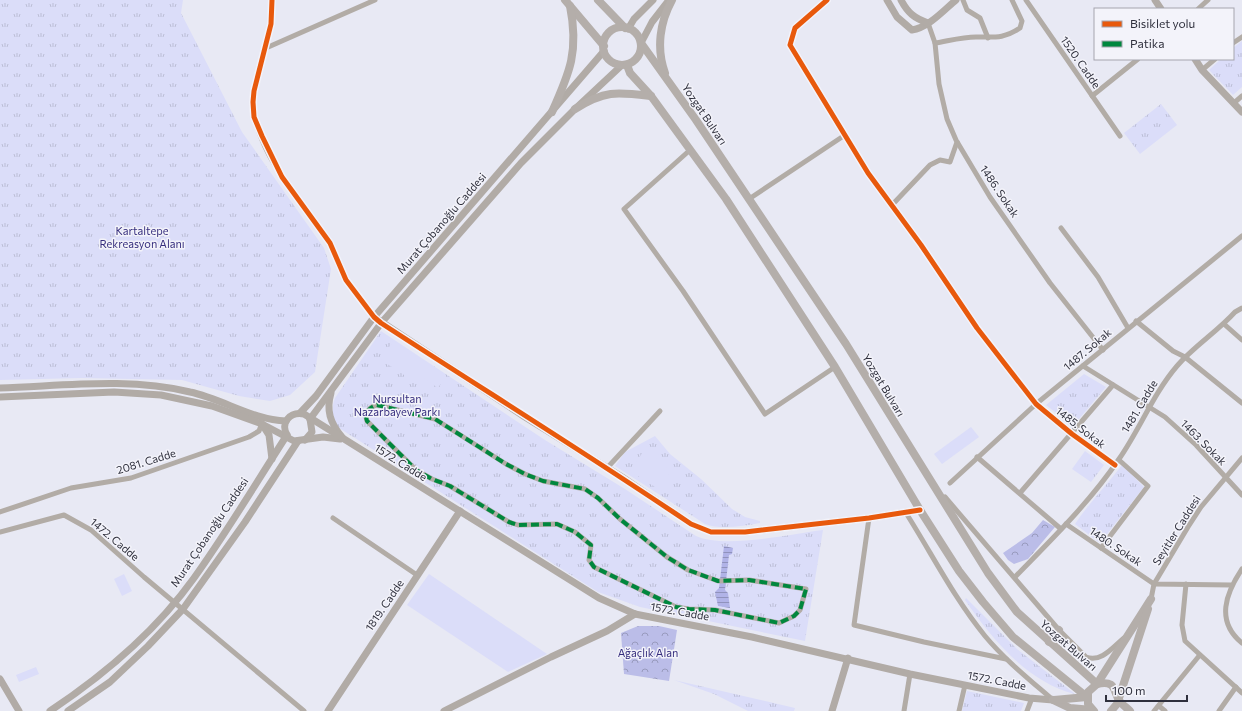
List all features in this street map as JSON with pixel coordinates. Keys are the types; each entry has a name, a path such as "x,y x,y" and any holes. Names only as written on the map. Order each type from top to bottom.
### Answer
{"main road":[{"path":"598,0 626,28 636,34 641,43"},
{"path":"604,48 610,33 616,29 626,28 653,0"},
{"path":"568,3 604,48 612,62 625,65 638,58 641,43 649,27 670,0"},
{"path":"667,79 660,50 662,22 670,0"},
{"path":"887,0 897,17 912,30 918,29 928,23 956,0"},
{"path":"901,0 909,13 917,20 928,23"},
{"path":"552,112 571,69 575,43 574,26 568,3"},
{"name":"Yozgat Bulvarı","path":"641,43 749,199 846,344 928,479 988,573 1017,612 1097,684 1102,683 1112,686 1116,690 1118,699 1130,711"},
{"name":"Murat Çobanoğlu Caddesi","path":"300,413 316,396 374,317 552,112 604,48"},
{"path":"1196,60 1202,70 1242,112"},
{"path":"625,65 651,96 726,199 835,367 920,510 960,571 1000,623 1041,660 1087,697"},
{"name":"Murat Çobanoğlu Caddesi","path":"310,419 381,323 522,163 575,109 625,65"},
{"path":"575,109 592,98 606,94 621,93 651,96"},
{"path":"374,317 691,524 711,532 745,532 869,518 920,510"},
{"path":"0,388 89,384 148,384 190,392 215,399 263,421 287,435 291,439 300,441 323,437 344,440"},
{"path":"332,389 328,409 330,419 344,440"},
{"path":"0,397 114,392 161,396 212,406 263,421 286,421"},
{"path":"287,435 284,429 286,421 292,415 300,413 310,419 312,432 300,441"},
{"name":"1572. Cadde","path":"310,419 599,598 635,614 713,628 848,658 910,674 1032,698 1053,700"},
{"path":"263,421 269,435 272,459"},
{"name":"Murat Çobanoğlu Caddesi","path":"50,711 122,656 144,636 174,602 207,559 287,435"},
{"name":"Murat Çobanoğlu Caddesi","path":"68,711 110,682 148,646 183,609 300,441"},
{"name":"1819. Cadde","path":"328,711 460,511"},
{"path":"1093,710 1088,704 1087,697 1089,690 1097,684 1151,599"},
{"path":"1111,711 1117,704 1151,599"},
{"path":"444,711 551,657 607,631 635,614"},
{"path":"1049,642 1059,630"},
{"path":"832,711 848,658"},
{"path":"0,678 19,711"},
{"path":"1053,700 1087,697"},
{"path":"1053,700 1070,708 1093,710"}],"street":[{"path":"272,0 271,24 253,102 254,116 262,136 287,185 330,243 342,274 374,317"},
{"path":"266,48 376,0"},
{"name":"1485. Sokak","path":"827,0 795,28 790,45 868,173 921,245 977,328 1036,404 1072,434 1115,465"},
{"path":"963,0 967,10 980,18 988,38"},
{"path":"935,42 975,37 1000,38 1020,28 1022,21 1012,0"},
{"name":"1520. Cadde","path":"1026,0 1120,136"},
{"path":"1199,8 1208,0"},
{"name":"1486. Sokak","path":"928,23 935,42 939,84 947,119 957,142 990,197 1050,283 1103,350"},
{"path":"1092,96 1137,60"},
{"path":"1202,70 1214,60"},
{"path":"1234,103 1242,96"},
{"path":"749,199 845,135"},
{"path":"892,205 930,165 940,160 950,162 957,142"},
{"path":"690,150 624,209 683,291 765,414 835,367"},
{"path":"1061,228 1098,276 1128,328"},
{"name":"1487. Sokak","path":"950,483 1036,404 1242,236"},
{"name":"1481. Cadde","path":"1015,577 1066,524 1119,460 1136,431 1148,406 1176,366 1224,324 1235,312 1242,308"},
{"path":"1136,321 1173,352 1186,357 1242,402"},
{"path":"1224,324 1242,340"},
{"path":"1083,366 1148,406"},
{"path":"1020,493 1113,385"},
{"path":"377,405 435,419 500,461 526,474 543,480 585,489 592,492 620,518 675,564 718,581 728,582 749,580 806,589 803,605 794,616 779,623 715,610 684,609 670,605 594,567 589,560 591,545 569,528 553,523 512,524 450,486 423,475 370,424 366,418 367,411 372,406 377,405"},
{"name":"1463. Sokak","path":"1148,406 1165,417 1196,446 1242,495"},
{"path":"607,468 660,410"},
{"name":"2081. Cadde","path":"0,512 71,488 135,477 249,437 259,431 263,421"},
{"path":"977,457 1061,529"},
{"name":"Seyitler Caddesi","path":"1151,599 1154,584 1191,522 1242,458"},
{"path":"1101,548 1148,486 1119,460"},
{"path":"928,479 1015,577 1059,630 1080,652 1091,659 1097,658 1106,654 1127,635"},
{"path":"906,512 963,606 985,635 1006,659 1053,700"},
{"name":"1472. Cadde","path":"0,532 64,515 91,530 304,711"},
{"path":"333,518 417,575"},
{"path":"869,518 854,625 924,642 1006,659"},
{"name":"1480. Sokak","path":"1066,524 1154,584"},
{"path":"1242,569 1231,585 1225,614 1228,625 1242,643"},
{"path":"1154,584 1231,585"},
{"path":"1186,584 1182,625 1185,641 1199,656 1242,693"},
{"path":"1154,711 1199,656"},
{"path":"904,711 910,674"},
{"path":"959,711 965,685"},
{"path":"1219,711 1236,687"},
{"path":"1027,711 1032,698"},
{"path":"1159,706 1165,711"}],"green space":[{"name":"Kartaltepe Rekreasyon Alanı","path":"0,0 183,0 181,13 242,132 324,248 331,269 315,372 290,395 270,401 239,396 182,380 82,378 0,380"},
{"path":"1242,41 1242,87 1233,95 1209,70 1220,60 1234,60 1234,47"},
{"path":"1161,104 1177,125 1140,154 1124,133"},
{"name":"Nursultan Nazarbayev Parkı","path":"381,331 545,440 625,489 696,536 708,540 740,541 823,530 805,641 640,607 598,592 339,428 333,414 335,398"},
{"path":"393,341 446,376 438,388 420,376 415,382 381,360"},
{"path":"1084,374 1106,387 1073,426 1046,405"},
{"path":"971,427 979,437 942,464 934,454"},
{"path":"655,436 670,454 701,479 732,509 745,517 760,521 760,523 725,527 705,524 615,466 625,452"},
{"path":"647,446 659,454 656,459 667,467 664,471 673,477 663,492 630,471"},
{"path":"1085,451 1104,465 1091,482 1072,469"},
{"path":"1122,465 1144,487 1100,543 1075,524"},
{"path":"1043,520 1055,527 1028,559 1014,564 1008,560 1003,553 1032,533"},
{"path":"124,574 132,591 122,596 114,579"},
{"path":"429,574 547,654 508,672 407,605"},
{"path":"966,598 1017,649 1075,694 1041,680 1012,657 999,644 976,615 965,600"},
{"name":"Ağaçlık Alan","path":"638,626 659,626 677,630 669,681 624,674 621,633"},
{"path":"36,667 39,674 19,682 16,675"},
{"name":"Ağaçlık Alan","path":"674,680 795,708 794,711 748,711 714,694"},
{"path":"967,691 1024,703 1021,711 962,711"}],"shaded area":[{"path":"724,546 733,548 732,554 729,555 725,590 728,593 730,608 718,606 715,592 719,588"}],"marked path":[{"path":"377,405 435,419 506,464 525,474 543,481 585,489 598,498 620,519 667,557 688,570 718,581 749,580 806,589 800,610 794,616 779,623 715,610 676,607 594,567 589,560 591,545 575,532 557,524 518,525 509,522 450,486 432,479 416,470 367,421 366,415 368,411 377,405"}],"cycle path":[{"path":"272,0 271,24 254,91 254,117 282,177 330,243 346,280 374,317 381,323 691,524 711,532 745,532 869,518 920,510"},
{"path":"827,0 795,28 790,45 868,173 921,245 977,328 1036,404 1072,434 1115,465"}]}
